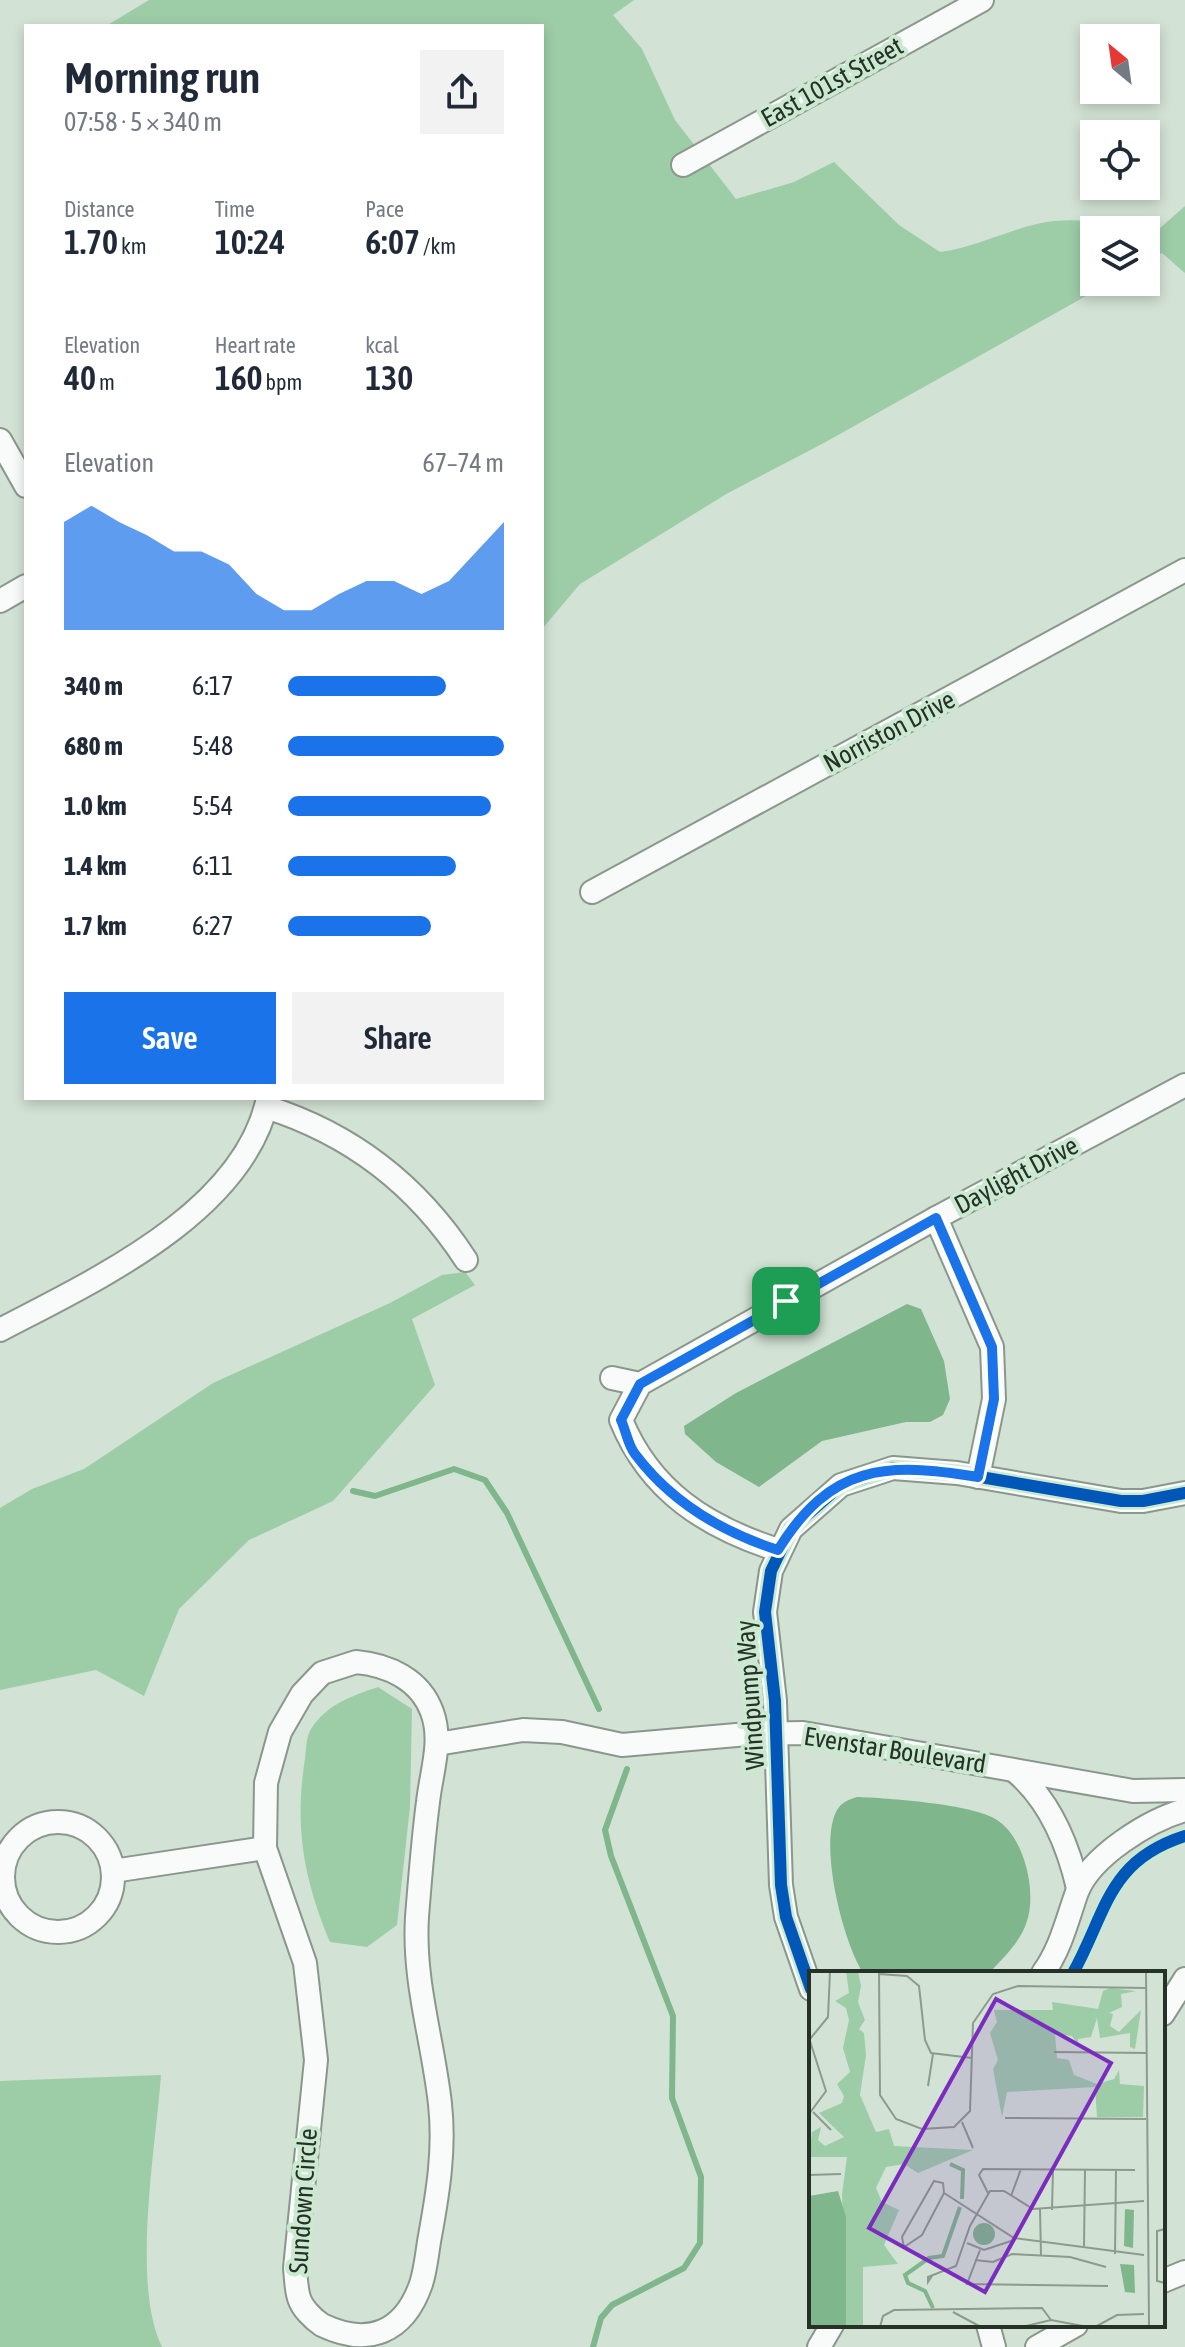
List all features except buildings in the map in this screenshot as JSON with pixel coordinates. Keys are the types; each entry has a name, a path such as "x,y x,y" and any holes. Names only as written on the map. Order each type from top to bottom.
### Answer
{"street":[{"name":"East 101st Street","path":"683,165 982,0"},
{"path":"0,440 24,482"},
{"name":"Norriston Drive","path":"592,892 1185,570"},
{"path":"0,601 24,587"},
{"name":"Daylight Drive","path":"640,1384 936,1218 1185,1086"},
{"path":"0,1330 133,1259 171,1232 201,1204 240,1158 267,1102 323,1129 392,1173 431,1211 466,1260"},
{"path":"936,1218 992,1347 994,1399 978,1477"},
{"path":"612,1378 640,1384 621,1420 633,1452 677,1500 719,1527 778,1550"},
{"name":"Windpump Way","path":"809,1983 784,1907 775,1701 765,1612 778,1550 806,1512 857,1477 873,1471 912,1467 1121,1501 1153,1500 1185,1493"},
{"name":"Sundown Circle","path":"356,1662 383,1667 407,1679 427,1700 437,1744 428,1799 415,1949 440,2103 441,2171 421,2283 402,2323 388,2335 371,2340 340,2339 314,2319 299,2299 295,2268 316,2060 305,1963 265,1848 266,1783 290,1712 322,1673 356,1662"},
{"path":"437,1744 523,1730 562,1732 622,1745 775,1732"},
{"name":"Evenstar Boulevard","path":"775,1732 822,1735 1133,1791 1185,1790"},
{"name":"Evenstar Boulevard","path":"1015,1771 1041,1796 1068,1855 1078,1888"},
{"path":"1044,1971 1065,1932 1078,1888 1122,1841 1145,1826 1185,1810"},
{"path":"56,1822 72,1823 100,1841 113,1871 113,1885 101,1911 76,1929 61,1932 30,1925 18,1915 5,1892 3,1878 4,1864 16,1841 39,1825 56,1822"},
{"path":"113,1871 265,1848"},
{"path":"1165,2011 1185,1979"},
{"path":"1165,2280 1185,2272"},
{"path":"819,2347 831,2327"},
{"path":"989,2327 994,2347"},
{"path":"1037,2347 1072,2327"}],"shaded area":[{"path":"149,0 634,0 613,15 642,49 675,120 736,199 794,182 834,162 899,225 940,252 1027,226 1080,220 1080,296 1086,296 728,493 580,584 544,627 544,24 109,24"},
{"path":"1185,206 1185,273 1162,253 1160,228"},
{"path":"465,1272 475,1285 412,1319 435,1385 333,1501 249,1540 179,1609 144,1696 96,1670 0,1690 0,1508 32,1489 84,1469 213,1383 390,1303 442,1275"},
{"path":"907,1304 921,1309 944,1361 950,1399 943,1415 930,1422 906,1422 822,1441 759,1487 716,1462 685,1434 684,1426 736,1393"},
{"path":"378,1687 412,1709 410,1807 397,1925 367,1947 330,1942 314,1897 304,1853 302,1784 306,1744 317,1720 332,1707"},
{"path":"857,1797 929,1803 986,1814 1006,1828 1026,1866 1030,1909 1021,1935 991,1971 862,1971 841,1917 832,1868 832,1825 837,1810"},
{"path":"161,2075 147,2252 153,2320 162,2347 0,2347 0,2081"}],"waterway":[{"path":"353,1491 375,1496 454,1469 485,1480 507,1513 599,1709"},
{"path":"593,2347 601,2318 612,2305 684,2268 700,2243 701,2177 672,2098 673,2016 611,1856 605,1830 627,1769"}],"cycle path":[{"path":"809,1983 786,1917 781,1885 775,1701 765,1612 771,1571 791,1529 841,1485 893,1468 957,1473 1121,1501 1143,1501 1185,1493"},
{"path":"1074,1971 1112,1891 1124,1874 1139,1859 1185,1836"}],"route":[{"path":"936,1218 978,1307 992,1347 994,1399 978,1477 912,1467 873,1471 823,1497 791,1529 778,1550 719,1527 677,1500 633,1452 621,1420 640,1384 786,1301 936,1218"}]}
